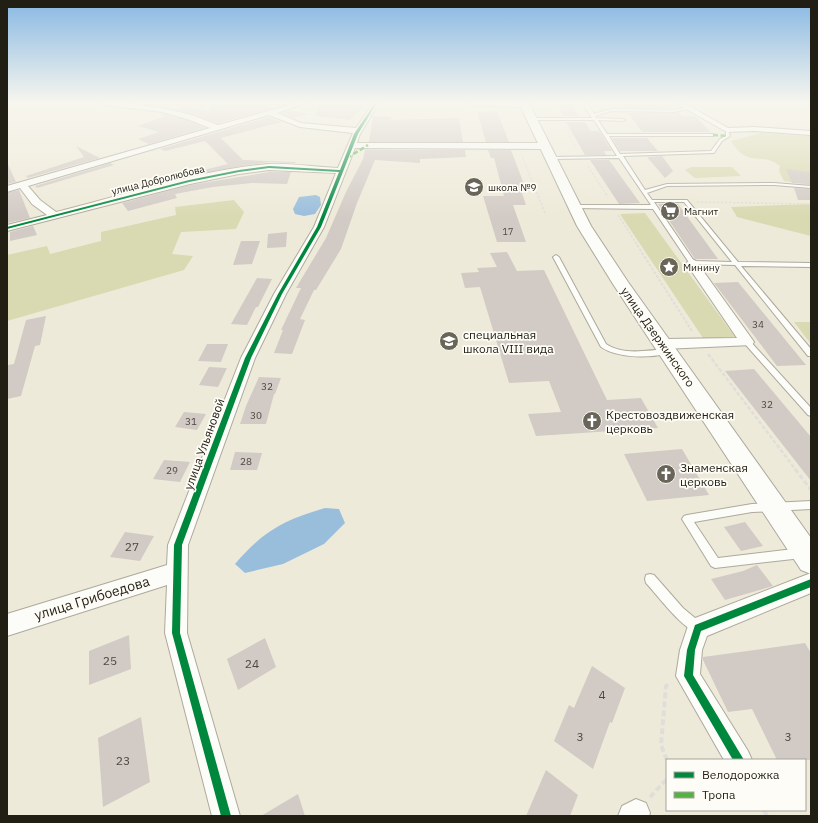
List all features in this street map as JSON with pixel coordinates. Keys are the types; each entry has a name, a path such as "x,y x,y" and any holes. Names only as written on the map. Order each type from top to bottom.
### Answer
{"main road":[{"name":"улица Дзержинского","path":"543,141 584,226 621,284 666,347 808,557"}],"street":[{"path":"7,190 80,167 171,141"},
{"name":"улица Ульяновой","path":"226,816 176,633 178,545 248,358 280,294 319,227 340,171 353,141"},
{"path":"417,141 518,147 548,152"},
{"name":"улица Добролюбова","path":"7,228 189,182 239,171 269,167 340,171"},
{"path":"22,185 36,202 55,216"},
{"path":"692,263 747,342"},
{"path":"666,347 700,343 747,342"},
{"name":"улица Грибоедова","path":"7,624 178,572"},
{"path":"738,759 688,676 691,650 698,628 811,582"}],"lane":[{"path":"610,141 692,263 811,265"},
{"path":"548,152 582,158 712,152 720,141"},
{"path":"645,192 668,184 774,184 811,188"},
{"path":"574,207 612,207 685,202 811,354"},
{"path":"556,257 603,345 615,352 628,353 666,347"},
{"path":"747,342 811,413"},
{"path":"808,557 715,563 687,519 752,508 811,505"},
{"path":"650,579 679,612 698,628"}],"path":[{"path":"573,141 606,193 612,207 700,343 811,490"},
{"path":"518,147 545,213"},
{"path":"685,202 811,204"},
{"path":"667,759 661,745 666,686 688,676"},
{"path":"634,814 666,780"}],"green space":[{"path":"731,141 811,141 811,186 784,181 779,171 780,166 767,160 743,155"},
{"path":"691,167 732,167 741,176 695,178 685,170"},
{"path":"234,200 244,212 236,229 181,232 172,254 193,256 184,270 7,321 7,255 47,246 50,254 101,241 101,232 176,215 175,207"},
{"path":"811,204 811,236 737,217 731,207"},
{"path":"645,213 735,337 703,338 620,214"},
{"path":"794,322 811,322 811,344"}],"water":[{"path":"316,195 320,197 321,205 315,214 304,216 295,214 293,209 299,197"},
{"path":"325,508 339,509 345,523 324,544 283,564 245,573 235,564 255,543 275,528 298,517"}],"building":[{"path":"143,141 158,141 149,144"},
{"path":"186,141 203,141 165,151 160,149"},
{"path":"205,141 224,141 243,160 296,162 268,162 242,166 188,176 115,195 113,192 228,164"},
{"path":"463,141 463,142 369,142"},
{"path":"486,141 509,142 486,142"},
{"path":"577,141 606,141 612,151 604,151 606,155 585,155"},
{"path":"614,141 650,141 658,151 620,151"},
{"path":"76,146 100,158 28,178 26,176 84,157"},
{"path":"365,150 465,150 466,157 420,159 420,163 375,160 357,203 341,249 316,290 314,290 300,319 305,320 292,354 274,353 283,330 281,330 301,288 296,288 326,238 346,192 363,159"},
{"path":"488,150 511,150 525,187 520,187 526,205 513,205 526,242 497,242 483,196 504,196 494,158 491,158"},
{"path":"662,156 673,171 665,178 647,157"},
{"path":"590,160 609,160 640,203 619,204"},
{"path":"7,162 16,182 7,184"},
{"path":"110,163 114,165 37,188 35,186"},
{"path":"786,169 811,172 811,184 792,183"},
{"path":"269,172 291,172 287,184 252,183 213,187 175,194 177,198 128,211 122,203 190,185"},
{"path":"794,188 811,189 811,200 798,200"},
{"path":"19,190 30,218 7,223 7,193"},
{"path":"658,204 678,204 718,259 695,259"},
{"path":"33,226 37,235 10,241 10,232"},
{"path":"287,232 286,247 267,248 268,234"},
{"path":"241,241 260,241 252,264 233,265"},
{"path":"507,252 517,271 544,270 607,400 641,398 658,428 536,436 528,414 561,412 549,381 509,383 480,287 465,288 461,273 479,272 477,268 497,267 490,253"},
{"path":"257,278 272,279 258,307 256,307 247,325 231,324"},
{"path":"738,282 806,365 777,366 714,283"},
{"path":"46,316 40,345 35,346 21,396 7,399 8,365 14,364 26,320"},
{"path":"207,344 228,344 221,362 198,361"},
{"path":"209,367 227,368 218,387 199,385"},
{"path":"754,369 811,437 811,481 725,371"},
{"path":"259,377 281,378 274,394 266,424 240,424 246,406"},
{"path":"184,412 206,414 197,430 175,427"},
{"name":"Знаменская церковь","path":"682,449 709,495 647,501 624,454"},
{"path":"235,452 262,453 257,470 230,470"},
{"path":"164,460 190,462 180,482 153,479"},
{"path":"745,522 763,546 741,551 724,527"},
{"path":"125,532 154,536 140,561 110,557"},
{"path":"757,565 773,586 725,600 711,579 743,571"},
{"path":"129,635 131,669 89,685 89,651"},
{"path":"265,638 276,667 238,690 227,659"},
{"path":"805,643 811,653 811,760 777,759 752,709 728,712 703,660 703,657"},
{"path":"592,666 625,688 612,723 610,722 593,769 554,741 569,705 574,708"},
{"path":"141,717 150,782 103,807 98,738"},
{"path":"546,770 578,795 570,816 526,816"},
{"path":"298,794 305,816 261,816"}],"marked path":[{"path":"347,158 368,145"}],"cycle path":[{"path":"226,816 176,633 178,545 248,358 280,294 319,227 353,141"},
{"path":"7,228 189,181 239,171 269,167 340,171"},
{"path":"738,759 688,676 691,650 698,628 811,583"}],"place":[{"name":"школа №9","path":"474,187"},
{"name":"Магнит","path":"670,211"},
{"name":"Минину","path":"669,267"},
{"name":"специальная школа VIII вида","path":"449,341"},
{"name":"Крестовоздвиженская церковь","path":"592,421"},
{"name":"Знаменская церковь","path":"666,474"}]}
